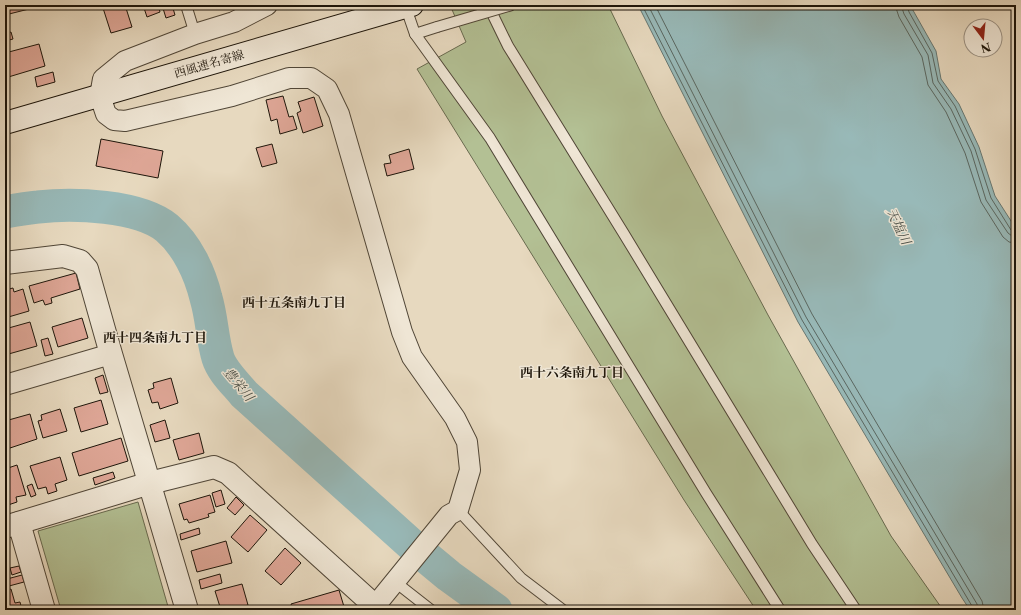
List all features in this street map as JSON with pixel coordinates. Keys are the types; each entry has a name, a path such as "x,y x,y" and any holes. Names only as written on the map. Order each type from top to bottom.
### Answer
{"street":[{"path":"44,610 12,525 150,483 214,467 228,473 375,609 396,578 453,512 470,470 467,442 455,418 412,357 402,332 339,114 326,89 311,78 289,78 232,96 125,121 114,120 106,114 100,96 103,79 125,61 195,34 234,22 267,5"},
{"name":"西風連名寄線","path":"5,124 408,6"},
{"path":"5,263 63,256 80,260 87,269 187,610"},
{"path":"5,385 111,354"}],"lane":[{"path":"186,5 195,34"},
{"path":"488,5 508,46 812,544 856,610"},
{"path":"415,34 512,5"},
{"path":"408,6 415,34 490,138 706,493 780,610"},
{"path":"453,512 521,578 563,610"},
{"path":"396,578 431,610"}],"green space":[{"path":"450,5 608,5 662,116 768,315 891,536 943,610 756,610 684,500 417,69 466,42"},
{"path":"138,502 169,610 61,610 38,531"}],"water":[{"name":"天塩川","path":"638,5 910,5 936,51 941,79 959,104 979,147 995,196 1013,224 1016,234 1016,610 970,610 962,598 798,322"}],"building":[{"path":"5,5 28,5 29,9 5,15"},
{"path":"112,5 125,5 132,27 111,33 103,8"},
{"path":"158,5 160,12 147,17 144,8"},
{"path":"162,5 172,5 175,15 166,18"},
{"path":"11,32 13,39 5,41 5,34"},
{"path":"39,44 45,66 5,78 5,53"},
{"path":"53,72 55,82 37,87 35,77"},
{"path":"283,96 289,117 293,116 297,129 280,134 277,119 271,121 266,100"},
{"path":"314,97 323,126 303,133 297,113 301,111 298,102"},
{"path":"101,139 163,151 158,178 96,166"},
{"path":"272,144 277,163 262,167 256,148"},
{"path":"409,149 414,169 387,176 384,164 391,163 389,155"},
{"path":"76,273 80,289 51,298 52,303 45,305 43,300 34,303 29,286"},
{"path":"13,288 14,292 23,289 29,311 5,318 5,290"},
{"path":"82,318 88,338 58,347 52,327"},
{"path":"30,322 37,346 5,355 5,329"},
{"path":"48,338 53,354 45,356 41,340"},
{"path":"103,375 108,392 100,394 95,378"},
{"path":"171,378 178,403 160,409 158,402 152,403 148,390 154,388 153,383"},
{"path":"101,400 108,424 81,432 74,408"},
{"path":"60,409 67,431 43,438 38,421 42,420 41,415"},
{"path":"30,414 37,439 7,449 5,443 5,421"},
{"path":"165,420 170,438 155,442 150,425"},
{"path":"199,433 204,453 179,460 173,440"},
{"path":"121,438 128,461 79,476 72,453"},
{"path":"60,457 67,480 55,484 57,491 48,494 46,487 38,489 30,466"},
{"path":"17,465 26,495 16,497 17,502 5,506 5,469"},
{"path":"113,472 115,478 95,485 93,478"},
{"path":"32,484 36,495 31,497 27,486"},
{"path":"221,490 225,504 216,507 212,493"},
{"path":"210,495 215,512 208,514 209,517 189,523 187,519 184,520 179,504"},
{"path":"236,497 244,505 235,515 227,508"},
{"path":"250,515 267,530 248,552 231,537"},
{"path":"199,528 200,534 181,540 180,534"},
{"path":"226,541 232,563 197,572 191,551"},
{"path":"285,548 301,563 281,585 265,571"},
{"path":"19,566 21,572 12,575 10,568"},
{"path":"220,574 222,583 201,589 199,580"},
{"path":"22,575 24,582 9,586 7,579"},
{"path":"242,584 248,605 230,610 221,610 215,591"},
{"path":"11,589 15,603 20,602 22,610 5,610 5,591"},
{"path":"339,590 345,610 293,610 291,604"}],"waterway":[{"name":"豊栄川","path":"5,212 30,208 69,205 105,207 140,214 155,220 167,228 181,243 192,260 200,279 208,306 218,358 222,368 244,394 414,547 449,576 496,610"}],"district":[{"name":"西十五条南九丁目","path":"294,302"},
{"name":"西十四条南九丁目","path":"155,337"},
{"name":"西十六条南九丁目","path":"572,372"}]}
